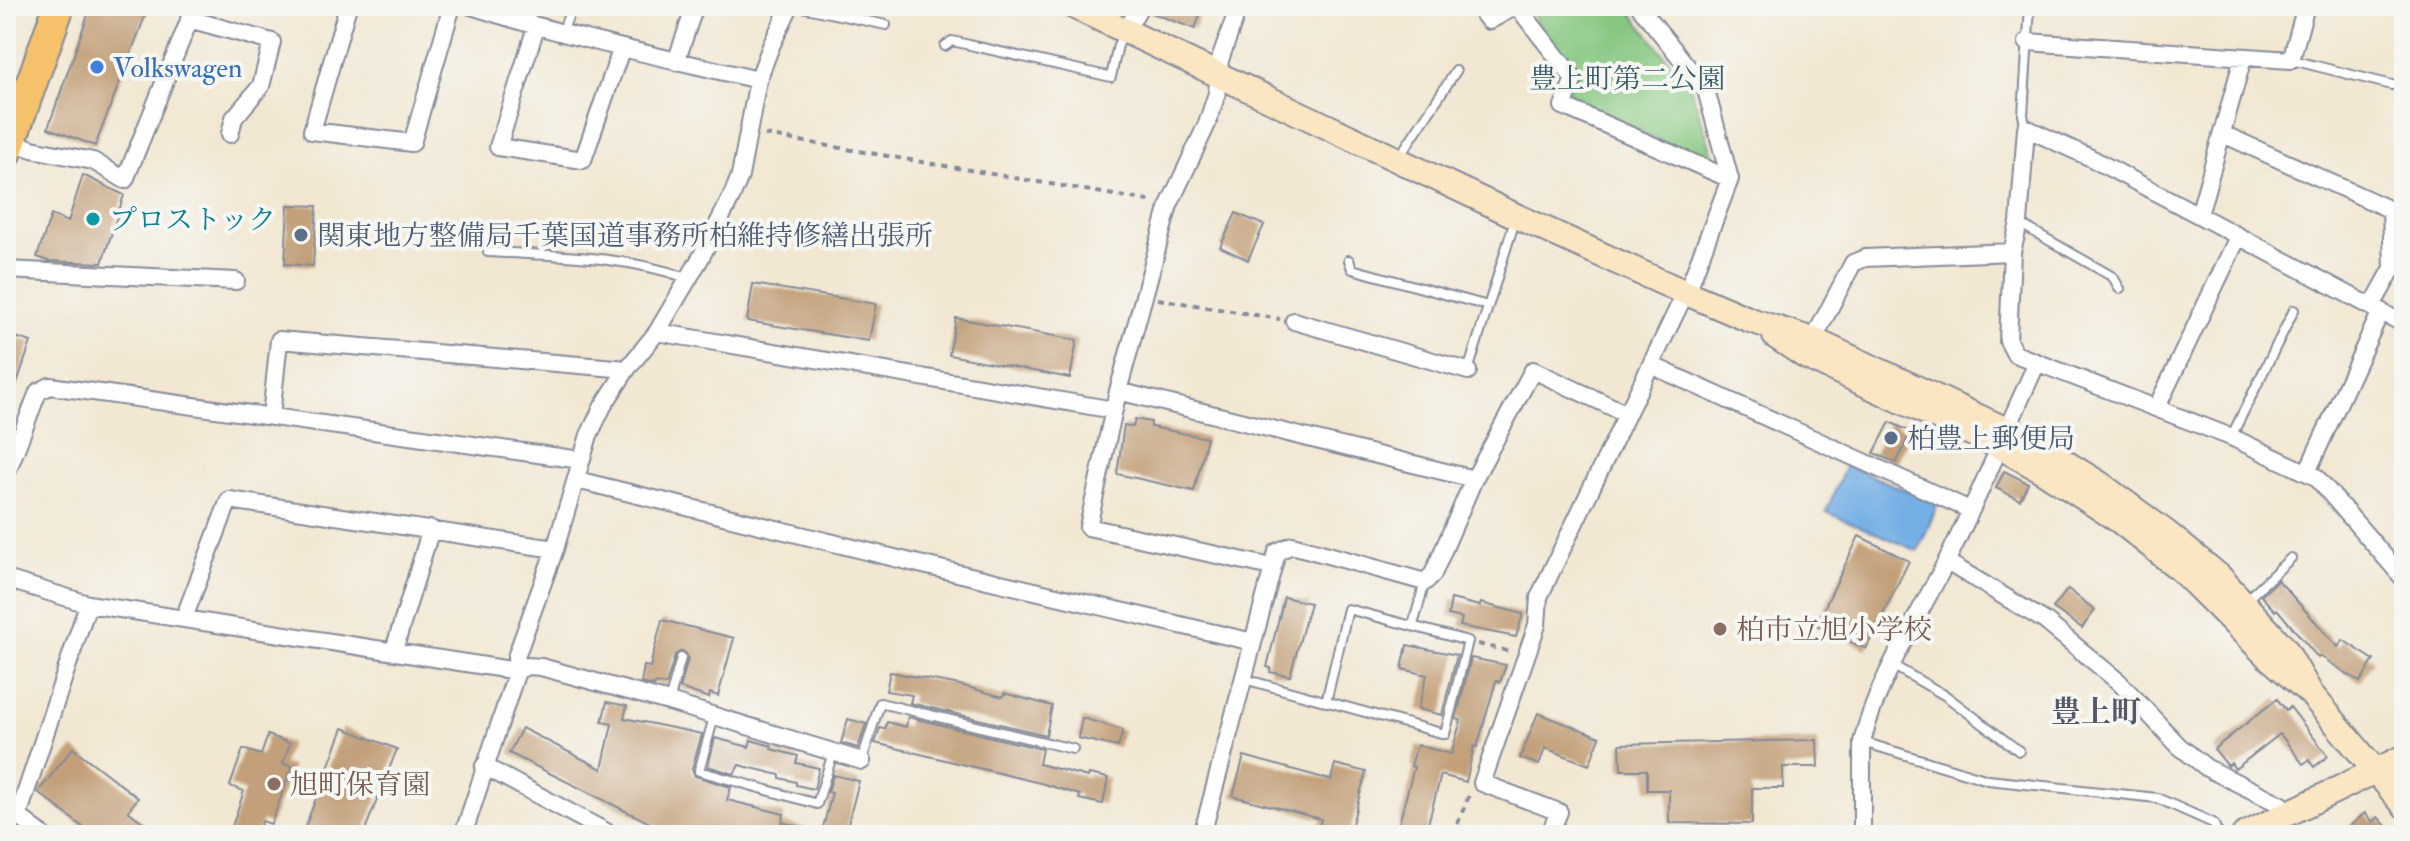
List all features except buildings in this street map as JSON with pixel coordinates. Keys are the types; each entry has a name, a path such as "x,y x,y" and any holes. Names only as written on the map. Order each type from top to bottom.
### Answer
{"highway":[{"path":"8,148 59,6"}],"street":[{"path":"348,6 312,131 412,143 452,6"},
{"path":"471,6 621,50 758,80"},
{"path":"676,62 695,6"},
{"path":"463,835 517,671 516,657 555,549 589,435 627,369 657,332 731,198 740,176 758,80 790,6"},
{"path":"1073,6 1516,216 1750,320 2002,438 2030,441 2130,505 2194,554 2236,609 2285,649 2311,694 2404,805"},
{"path":"1126,31 1140,6"},
{"path":"1239,6 1218,74 1217,93 1207,124 1169,205 1118,391 1088,527 1272,567"},
{"path":"1477,6 1489,21 1521,8 1574,79 1563,106 1730,179"},
{"path":"1549,835 1559,812 1482,783 1537,625 1539,597 1700,261 1730,179 1706,90 1639,6"},
{"path":"2027,42 2291,60 2306,6"},
{"path":"8,148 32,149 93,161 125,180 192,13 272,42 261,86 234,118 230,134"},
{"path":"536,27 498,147 583,160 621,50"},
{"path":"2199,215 2243,58"},
{"path":"2404,324 2089,157 2026,128 2019,223 2012,252 2008,341 2015,354 2231,437 2316,477 2404,579"},
{"path":"2223,134 2391,210 2393,268 2307,472"},
{"path":"2157,407 2238,237"},
{"path":"1809,348 1853,263 1865,258 2012,252"},
{"path":"6,270 236,281"},
{"path":"1294,321 1468,371"},
{"path":"657,332 1114,410"},
{"path":"271,417 279,340 627,369"},
{"path":"1862,835 1862,742 1892,665 1947,562 2037,363"},
{"path":"1651,365 1970,510"},
{"path":"1202,835 1277,552 1292,545 1425,582 1433,574 1474,479 1533,370 1627,414"},
{"path":"6,475 38,392 50,386 581,460"},
{"path":"1118,391 1474,479"},
{"path":"577,480 1253,642"},
{"path":"184,618 229,500 555,549"},
{"path":"394,650 431,529"},
{"path":"1947,562 2045,621 2119,682 2179,746 2207,768 2282,805 2288,813"},
{"path":"6,579 88,604 517,671 527,666 541,667 862,761"},
{"path":"43,835 18,816 88,604"},
{"path":"2249,834 2404,757"},
{"path":"484,766 590,830 612,835"}],"lane":[{"path":"562,34 572,6"},
{"path":"797,6 886,25"},
{"path":"2026,128 2023,115 2030,6"},
{"path":"945,46 952,41 1111,77 1118,45 1126,31"},
{"path":"2291,60 2392,85"},
{"path":"1397,159 1456,71"},
{"path":"1468,371 1516,216"},
{"path":"2019,223 2113,277 2120,289"},
{"path":"488,252 614,260 655,266 687,278"},
{"path":"1349,260 1352,269 1488,306"},
{"path":"2231,437 2294,310"},
{"path":"2236,609 2291,558"},
{"path":"1413,625 1425,582"},
{"path":"1244,679 1326,702 1445,734 1468,641 1348,609 1326,702"},
{"path":"669,702 681,658"},
{"path":"1892,665 1946,696 2019,751"},
{"path":"862,761 880,703 1073,749"},
{"path":"714,717 699,771 817,804 833,753"},
{"path":"1862,742 1988,780 2157,798 2213,823 2219,835"}],"path":[{"path":"749,132 1169,205"},
{"path":"1144,296 1294,321"},
{"path":"1468,641 1526,655"},
{"path":"1453,835 1471,789 1482,783"}],"green space":[{"name":"豊上町第二公園","path":"1538,6 1626,6 1691,89 1716,164 1576,105 1534,16"}],"water":[{"path":"1846,465 1938,504 1918,551 1826,512"}],"place":[{"name":"Volkswagen","path":"97,67"},
{"name":"プロストック","path":"93,219"},
{"name":"関東地方整備局千葉国道事務所柏維持修繕出張所","path":"301,235"},
{"name":"柏豊上郵便局","path":"1891,438"},
{"name":"柏市立旭小学校","path":"1720,629"},
{"name":"旭町保育園","path":"274,784"}],"district":[{"name":"豊上町","path":"2096,712"}]}
